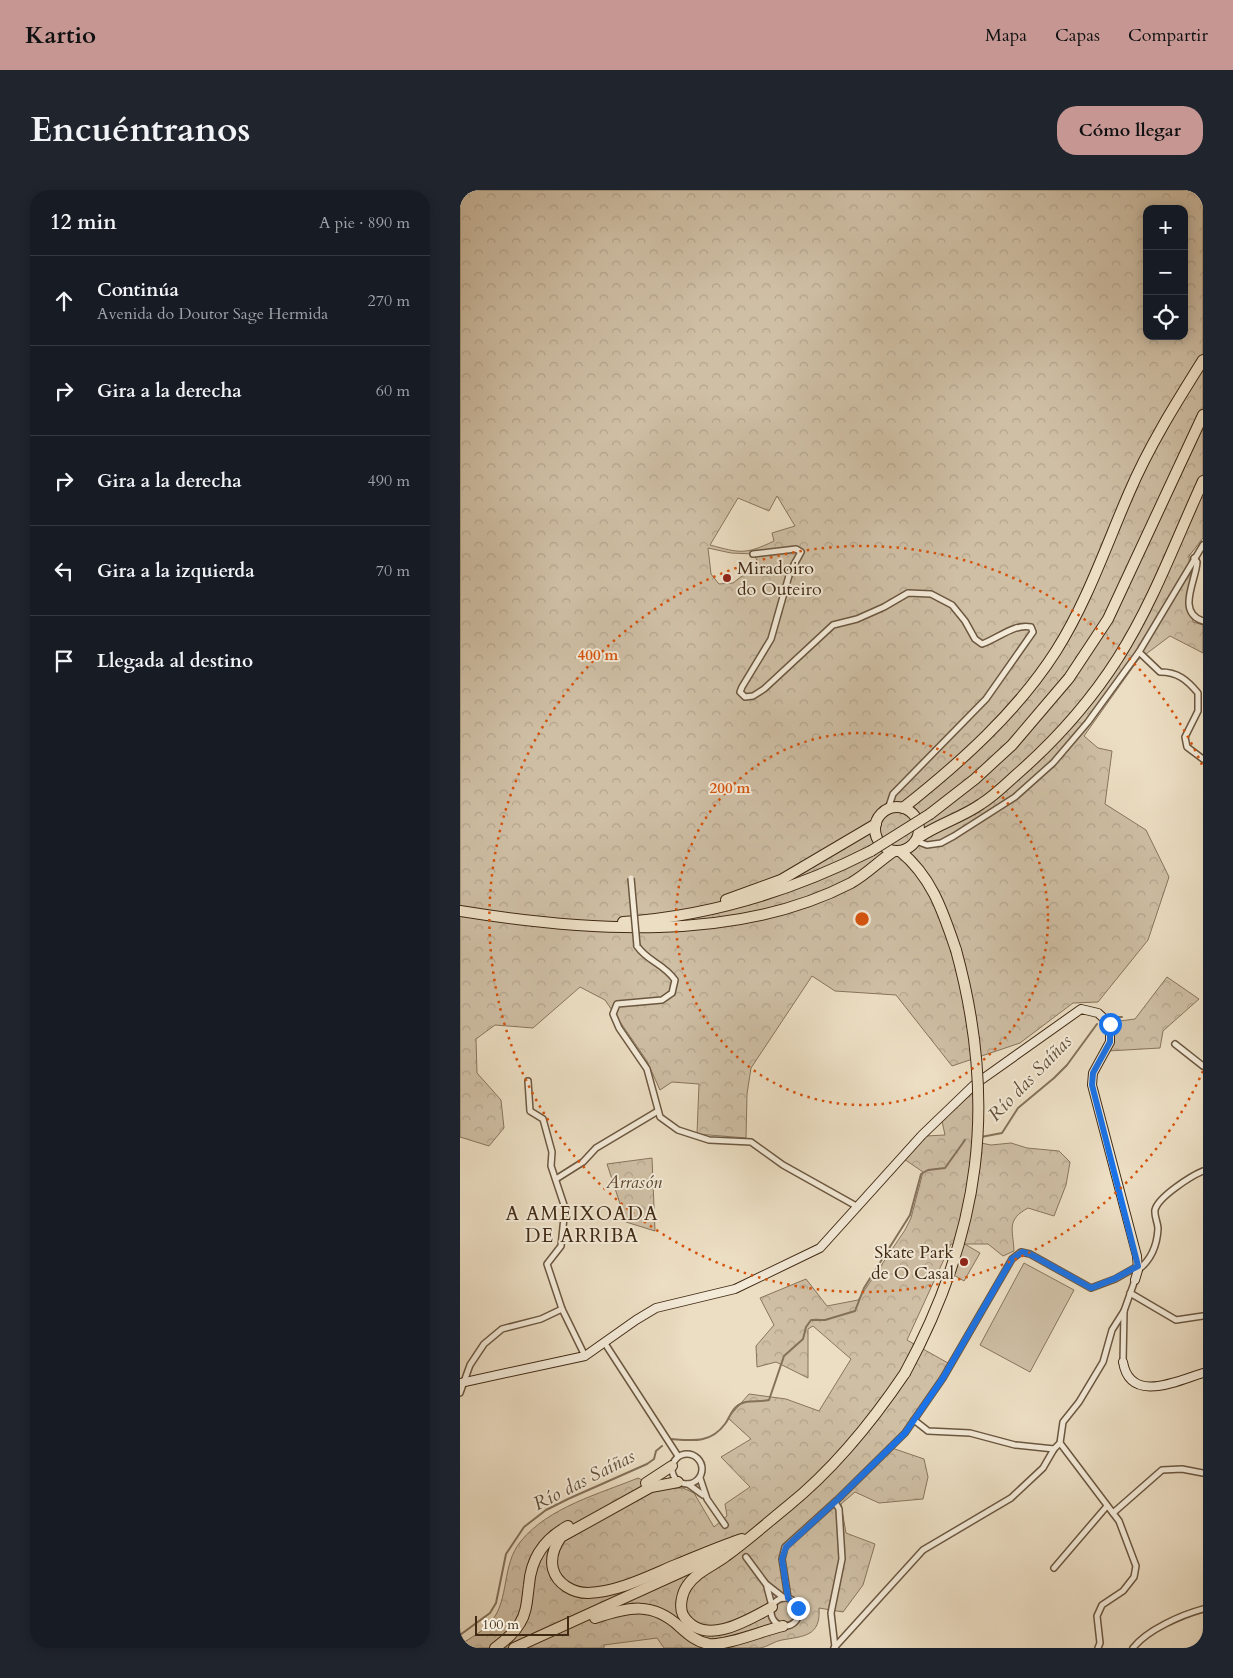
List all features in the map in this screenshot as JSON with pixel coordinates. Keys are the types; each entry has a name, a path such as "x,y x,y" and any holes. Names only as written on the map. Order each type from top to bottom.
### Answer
{"highway":[{"path":"637,921 727,900 781,880 876,824 883,812 888,809 903,808 984,738 1017,704 1056,651 1082,602 1148,453 1203,360"},
{"path":"582,924 637,921 679,916 717,909 774,893 826,873 870,851 930,814 975,779 1012,745 1069,678 1108,618 1203,415"},
{"path":"460,911 519,920 636,928 746,918 800,904 851,883 897,851 916,841 934,827 959,817 982,804 1047,749 1084,706 1118,658 1151,598 1203,481"},
{"path":"903,808 915,816 920,830 916,841 920,870"},
{"path":"772,1607 731,1630 716,1634 703,1634 689,1625 682,1613 682,1600 686,1588 694,1577 726,1556 768,1522 818,1479 848,1449 905,1373 946,1288 966,1224 977,1158 979,1087 977,1054 973,1023 956,950 937,897 920,870 897,851 888,849 879,841 876,824"},
{"path":"495,1648 511,1635 526,1611 529,1577 541,1547 556,1533 672,1466"},
{"path":"683,1483 651,1487 562,1537 553,1551 553,1569 562,1584 578,1592 598,1592 624,1586 742,1539"},
{"path":"514,1648 701,1563 768,1522"},
{"path":"551,1632 627,1608 658,1612 675,1622 694,1639 710,1644 726,1642 783,1626"}],"street":[{"path":"916,841 928,845 941,843 1015,796 1053,763 1088,722 1139,652 1203,545"},
{"path":"753,554 796,549 801,552 790,572 774,622 771,638 740,692 745,697 753,696 764,689 833,625 857,619 884,607 908,593 931,594 952,605 976,639 982,644 1003,633 1026,626 1031,627 1033,632 986,699 893,794 888,809"},
{"path":"1194,558 1198,562 1189,597 1189,610 1195,618 1203,621"},
{"path":"1139,652 1160,672 1172,672 1186,679 1198,693 1198,712 1186,738 1187,747 1203,759"},
{"path":"631,878 637,946 643,956 667,968 675,980 672,993 662,1000 617,1004 613,1014 619,1028 647,1069 660,1117 678,1130 709,1140 751,1142 783,1165 858,1207"},
{"path":"461,1383 585,1356 656,1308 735,1289 820,1248 922,1134 974,1085 1081,1009 1098,1013 1110,1024 1110,1042 1093,1073 1092,1085 1138,1268 1136,1280 1124,1311 1112,1330 1103,1362 1079,1402 1063,1422 1060,1444 1054,1449 1044,1468 1011,1498 923,1550 834,1647"},
{"path":"1175,1044 1203,1066"},
{"path":"528,1081 530,1111 543,1119 552,1152 551,1166 565,1208 561,1246 547,1264 562,1309 585,1356"},
{"path":"556,1179 583,1162 596,1148 658,1111"},
{"path":"787,1598 782,1559 786,1547 883,1456 914,1420 943,1378 1012,1259 1022,1252 1091,1288 1138,1268 1147,1263 1153,1252 1158,1230 1155,1210 1160,1200 1192,1176 1203,1171"},
{"path":"1130,1293 1176,1320 1203,1316"},
{"path":"460,1392 461,1383 470,1365 484,1344 502,1329 541,1319 562,1309"},
{"path":"1124,1311 1122,1362 1132,1380 1139,1386 1147,1388 1165,1385 1203,1373"},
{"path":"604,1342 678,1456"},
{"path":"914,1420 928,1431 970,1433 1015,1445 1054,1449"},
{"path":"1060,1444 1120,1521 1136,1566 1134,1577 1123,1591 1102,1605 1097,1616 1100,1643 1098,1648"},
{"path":"707,1499 672,1474 672,1466 678,1456 688,1454 697,1458 702,1467 700,1477 707,1499 725,1525"},
{"path":"1113,1513 1162,1470 1182,1469 1203,1473"},
{"path":"683,1483 700,1477"},
{"path":"834,1647 830,1613 842,1559 839,1509 835,1502"},
{"path":"1054,1568 1107,1506"},
{"path":"746,1557 766,1584 796,1603 799,1612 792,1624 783,1626 773,1619 766,1584"},
{"path":"772,1607 777,1600 787,1598"},
{"path":"1133,1648 1160,1627 1185,1614 1203,1609"}],"green space":[{"path":"460,190 1203,190 1203,538 1189,556 1193,622 1203,625 1203,653 1170,636 1138,660 1084,736 1098,748 1112,751 1105,804 1146,830 1169,877 1148,940 1098,1002 1073,1003 1020,1043 952,1066 896,995 835,991 812,976 751,1068 747,1094 746,1138 697,1134 699,1084 672,1082 660,1090 647,1061 605,1000 580,987 533,1028 495,1025 476,1039 477,1073 501,1100 504,1128 489,1146 460,1137","holes":["777,496 795,526 772,533 774,541 749,551 729,550 710,545 738,498 769,511","708,548 731,553 753,554 759,563 733,583 719,584 711,574"]},
{"path":"1167,977 1199,999 1163,1031 1160,1048 1108,1051 1112,1022 1135,1019"},
{"path":"977,1089 976,1142 991,1145 1011,1143 1027,1148 1059,1151 1070,1162 1066,1185 1054,1216 1028,1208 1016,1217 1012,1226 1014,1251 1003,1256 988,1244 951,1244 907,1340 948,1363 922,1407 889,1447 924,1459 928,1477 923,1499 879,1503 855,1492 841,1504 846,1533 875,1544 863,1585 843,1612 819,1608 819,1618 814,1630 803,1636 779,1641 760,1648 664,1648 657,1638 604,1645 604,1648 460,1648 460,1645 488,1625 497,1613 504,1593 511,1561 521,1541 532,1529 560,1510 638,1478 659,1488 683,1488 694,1493 714,1527 727,1516 725,1504 750,1487 721,1457 751,1439 728,1418 749,1394 786,1399 819,1411 851,1359 813,1326 808,1329 808,1378 776,1362 757,1367 756,1346 774,1325 760,1298 806,1279 827,1306 858,1300 911,1218 923,1172 904,1159 926,1136 945,1135 942,1121"},
{"name":"Arrasón","path":"652,1158 655,1231 626,1222 607,1164"},
{"name":"Skate Park de O Casal","path":"963,1243 980,1253 964,1281 947,1271"},
{"path":"1024,1263 1074,1290 1030,1372 980,1345"}],"waterway":[{"name":"Río das Saíñas","path":"1114,1017 1122,1017"},
{"name":"Río das Saíñas","path":"981,1137 1002,1133 1018,1108 1067,1065 1097,1024"},
{"name":"Río das Saíñas","path":"672,1439 695,1440 708,1438 720,1430 740,1404 769,1400 784,1356 803,1339 806,1327 811,1320 825,1320 855,1311 864,1288 910,1215 921,1174 928,1170 945,1168 965,1140"},
{"name":"Río das Saíñas","path":"460,1635 490,1613 496,1603 506,1554 524,1527 546,1510 647,1464 654,1459 656,1451 662,1446"}],"tunnel":[{"path":"725,1525 746,1557"}],"place":[{"name":"Miradoiro do Outeiro","path":"727,578"},
{"name":"Skate Park de O Casal","path":"964,1262"}],"district":[{"name":"A AMEIXOADA DE ARRIBA","path":"582,1225"}],"route":[{"path":"798,1608 796,1603 788,1598 782,1559 786,1547 877,1462 905,1433 943,1378 1012,1259 1022,1252 1030,1254 1091,1288 1114,1279 1138,1266 1092,1085 1093,1073 1110,1042 1110,1024"}]}
